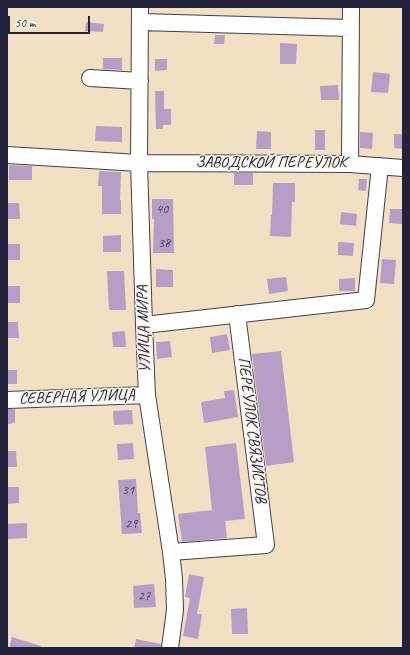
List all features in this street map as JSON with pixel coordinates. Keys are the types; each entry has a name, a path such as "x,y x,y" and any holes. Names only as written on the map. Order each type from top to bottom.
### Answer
{"street":[{"path":"350,164 351,7"},
{"path":"140,15 350,28"},
{"name":"УЛИЦА МИРА","path":"140,15 139,163 147,395 174,579 175,610 170,648"},
{"path":"90,78 140,81"},
{"name":"ЗАВОДСКОЙ ПЕРЕУЛОК","path":"7,155 139,163 350,164 403,168"},
{"path":"144,325 366,300 380,166"},
{"name":"ПЕРЕУЛОК СВЯЗИСТОВ","path":"171,552 266,546 237,314"},
{"name":"СЕВЕРНАЯ УЛИЦА","path":"7,400 147,395"}],"building":[{"path":"86,22 104,24 103,32 85,31"},
{"path":"215,35 225,35 224,44 214,44"},
{"path":"280,43 297,44 296,64 280,64"},
{"path":"103,58 122,58 122,70 103,69"},
{"path":"155,59 167,59 167,70 155,71"},
{"path":"373,72 390,74 388,93 371,92"},
{"path":"338,85 339,100 321,100 320,86"},
{"path":"155,91 164,91 164,109 171,109 171,125 163,125 163,129 156,129"},
{"path":"96,126 122,127 122,142 95,141"},
{"path":"315,130 325,130 325,150 315,150"},
{"path":"257,131 271,132 271,149 256,149"},
{"path":"360,132 373,133 372,149 360,148"},
{"path":"394,134 403,134 403,149 394,148"},
{"path":"9,165 32,166 32,180 9,180"},
{"path":"99,171 121,172 121,214 102,214 102,186 98,186"},
{"path":"234,173 253,173 253,185 234,185"},
{"path":"359,179 367,179 366,191 358,190"},
{"path":"273,183 295,183 295,202 292,202 291,237 270,236"},
{"path":"152,199 173,199 174,253 153,253 154,219 152,219"},
{"path":"7,203 19,203 20,219 7,219"},
{"path":"390,209 403,209 403,224 389,223"},
{"path":"341,212 357,214 356,226 340,224"},
{"path":"121,235 121,252 103,252 103,236"},
{"path":"338,242 354,243 353,256 338,255"},
{"path":"7,244 20,244 20,260 7,260"},
{"path":"382,259 396,260 394,284 380,283"},
{"path":"156,269 173,270 173,287 156,287"},
{"path":"107,271 124,271 126,310 109,310"},
{"path":"286,277 288,291 269,294 267,279"},
{"path":"355,278 355,291 339,291 339,279"},
{"path":"7,286 20,286 20,303 7,303"},
{"path":"7,322 18,322 19,338 7,338"},
{"path":"125,331 126,347 113,347 112,332"},
{"path":"227,334 230,350 212,353 210,337"},
{"path":"170,341 172,357 157,359 156,342"},
{"path":"281,351 294,462 266,466 252,354"},
{"path":"7,370 17,370 17,384 7,384"},
{"path":"234,390 238,417 204,423 201,402 225,398 224,391"},
{"path":"7,409 15,409 15,423 7,424"},
{"path":"132,410 133,424 114,425 113,411"},
{"path":"133,443 134,459 118,460 117,444"},
{"path":"236,443 245,519 225,521 227,538 182,542 178,514 212,510 205,447"},
{"path":"7,451 16,451 17,467 7,467"},
{"path":"136,479 138,513 140,513 142,533 122,534 118,480"},
{"path":"7,487 19,487 19,503 7,504"},
{"path":"27,523 27,538 7,539 7,524"},
{"path":"189,574 204,577 197,614 202,614 198,639 183,636 190,598 185,597"},
{"path":"154,584 156,607 134,608 133,586"},
{"path":"247,608 248,634 232,634 231,609"},
{"path":"12,637 41,646 40,648 9,648"},
{"path":"136,639 161,644 161,648 134,648"}]}
